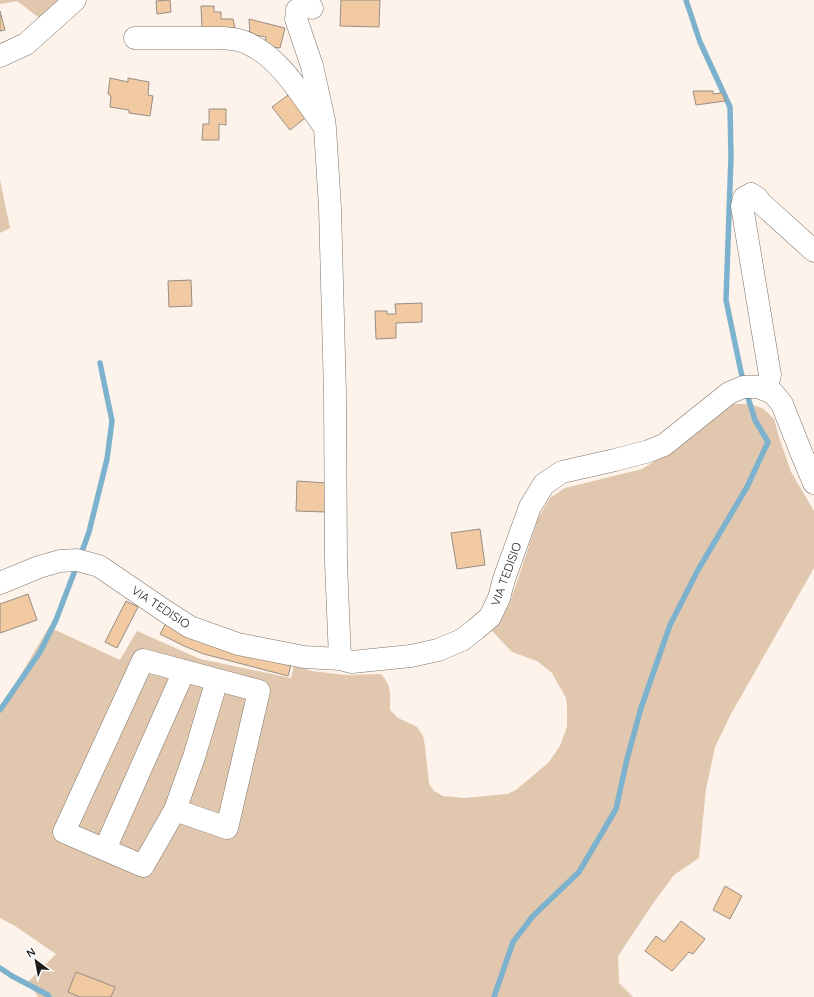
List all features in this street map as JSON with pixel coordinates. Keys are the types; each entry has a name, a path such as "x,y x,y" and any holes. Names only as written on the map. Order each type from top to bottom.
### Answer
{"street":[{"path":"0,56 26,44 75,0"},
{"path":"312,8 302,6 297,10 296,19 312,66 325,128 330,208 335,378 336,563 340,659"},
{"path":"135,38 223,38 235,39 249,43 266,55 287,74 325,128"},
{"path":"814,251 757,198 751,194 744,198 742,206 770,375 766,390 773,393 782,404 800,452 814,483"},
{"name":"VIA TEDISIO","path":"0,583 39,567 60,561 77,560 99,566 190,627 238,644 304,657 340,659 352,662 411,656 438,650 462,640 476,630 490,616 499,598 504,579 530,507 544,484 562,472 621,459 664,445 729,393 743,387 758,387 766,390"},
{"path":"175,810 227,828 259,691 144,660 64,832 143,866 175,810 194,757 217,680"},
{"path":"105,849 184,671"}],"shaded area":[{"path":"0,0 67,0 42,20 17,1 0,4"},
{"path":"0,180 10,228 0,233"},
{"path":"732,404 750,404 764,409 774,419 791,472 814,511 814,568 731,714 715,747 706,789 699,858 674,875 618,956 619,983 633,997 38,997 28,982 56,954 15,926 0,918 0,714 3,705 49,627 120,660 137,631 200,659 291,678 294,665 312,671 346,675 381,674 389,686 390,710 398,718 417,727 423,736 429,784 434,791 443,796 465,798 507,794 516,790 548,763 560,746 567,727 566,698 552,673 537,661 512,652 492,631 509,605 538,518 550,498 565,488 642,469 668,453"}],"building":[{"path":"170,0 171,12 157,14 156,1"},
{"path":"341,0 380,0 379,27 340,26"},
{"path":"201,6 214,6 214,12 221,12 221,19 233,19 235,28 202,29"},
{"path":"0,11 5,30 0,31"},
{"path":"249,19 285,28 280,48 264,46 266,37 250,34"},
{"path":"110,78 128,82 128,78 149,82 148,95 153,96 150,116 129,113 129,110 110,107 111,96 108,94"},
{"path":"693,91 713,91 713,94 722,93 725,101 696,105"},
{"path":"291,93 309,115 290,130 272,107"},
{"path":"209,109 226,109 226,125 219,124 219,140 202,140 203,124 209,124"},
{"path":"191,280 192,306 169,307 168,281"},
{"path":"422,303 422,322 396,323 396,338 376,339 375,311 387,311 387,314 396,314 395,304"},
{"path":"297,481 327,483 326,512 296,511"},
{"path":"480,529 485,565 457,569 451,533"},
{"path":"28,594 37,620 0,633 0,604"},
{"path":"126,601 138,607 117,648 105,642"},
{"path":"166,623 291,665 288,676 204,654 184,646 160,634"},
{"path":"725,886 742,896 730,919 713,910"},
{"path":"681,921 705,939 693,954 689,952 672,971 645,951 656,936 664,942"},
{"path":"76,972 115,987 111,997 80,997 68,992"}],"waterway":[{"path":"686,0 700,42 730,107 731,156 726,300 744,383"},
{"path":"80,557 89,532 107,459 112,421 100,363"},
{"path":"494,997 513,942 533,916 579,872 616,809 627,759 641,708 670,625 698,570 747,487 768,442 755,420 746,391"},
{"path":"0,710 40,652 56,620 77,565"},
{"path":"0,968 48,995 49,997"}]}
